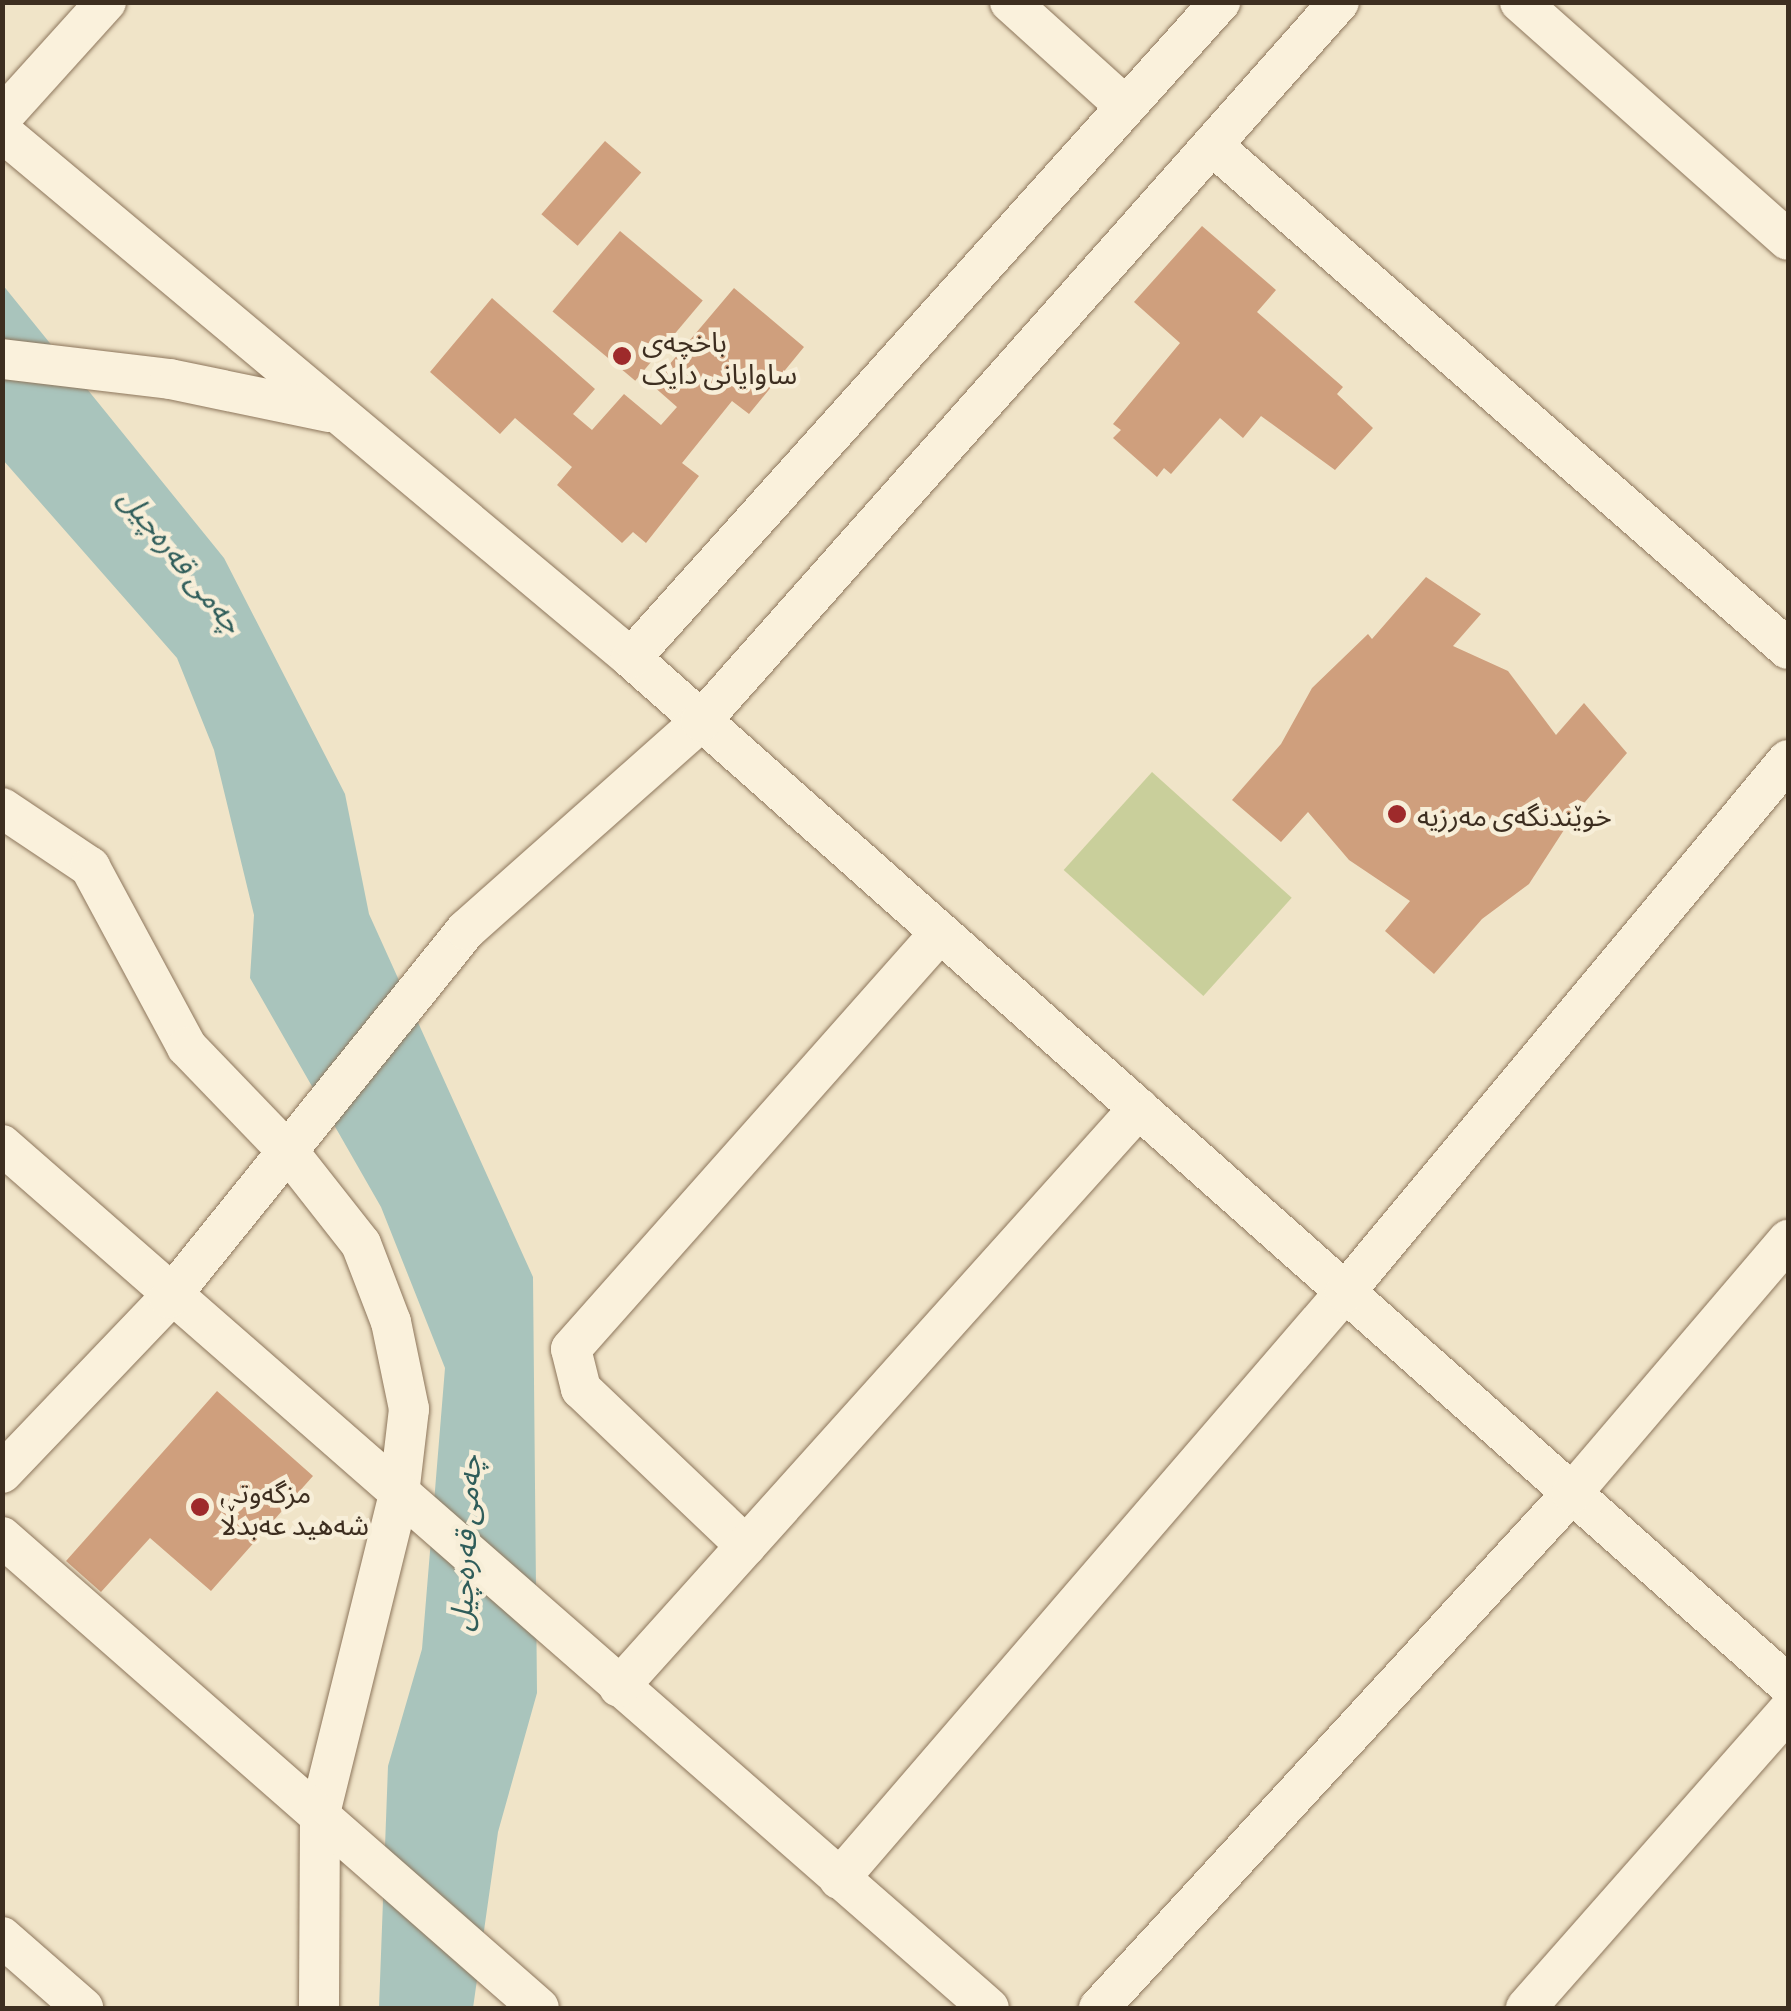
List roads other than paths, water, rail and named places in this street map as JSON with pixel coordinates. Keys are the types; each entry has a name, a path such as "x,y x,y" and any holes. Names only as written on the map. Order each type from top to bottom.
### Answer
{"street":[{"path":"2,117 106,2"},
{"path":"1010,2 1125,106"},
{"path":"631,658 1220,2"},
{"path":"2,1473 170,1298 291,1155 466,930 702,721 1339,2"},
{"path":"1520,2 1788,240"},
{"path":"2,132 631,658 1788,1685"},
{"path":"1212,145 1786,643"},
{"path":"2,359 170,380 334,412"},
{"path":"838,1879 1345,1292 1788,760"},
{"path":"2,808 90,867 187,1047 291,1155 361,1244 391,1322 409,1409 399,1494 320,1814 320,2008"},
{"path":"746,1546 581,1389 571,1349 940,933"},
{"path":"620,1687 1138,1108"},
{"path":"2,1145 170,1298 989,2008"},
{"path":"1099,2008 1572,1493 1788,1240"},
{"path":"2,1537 539,2008"},
{"path":"1526,2008 1788,1712"},
{"path":"10,1958 83,2008"}],"water":[{"name":"چەمی قەرەچیل","path":"2,284 224,558 345,794 369,914 533,1277 537,1693 498,1832 473,2008 379,2008 388,1766 422,1649 445,1368 381,1207 250,978 254,915 214,750 177,658 3,460"}],"place":[{"name":"باخچەی ساوایانی دایک","path":"622,356"},
{"name":"خوێندنگەی مەرزیە","path":"1397,814"},
{"name":"مزگەوتی شەهید عەبدڵا","path":"200,1507"}]}
